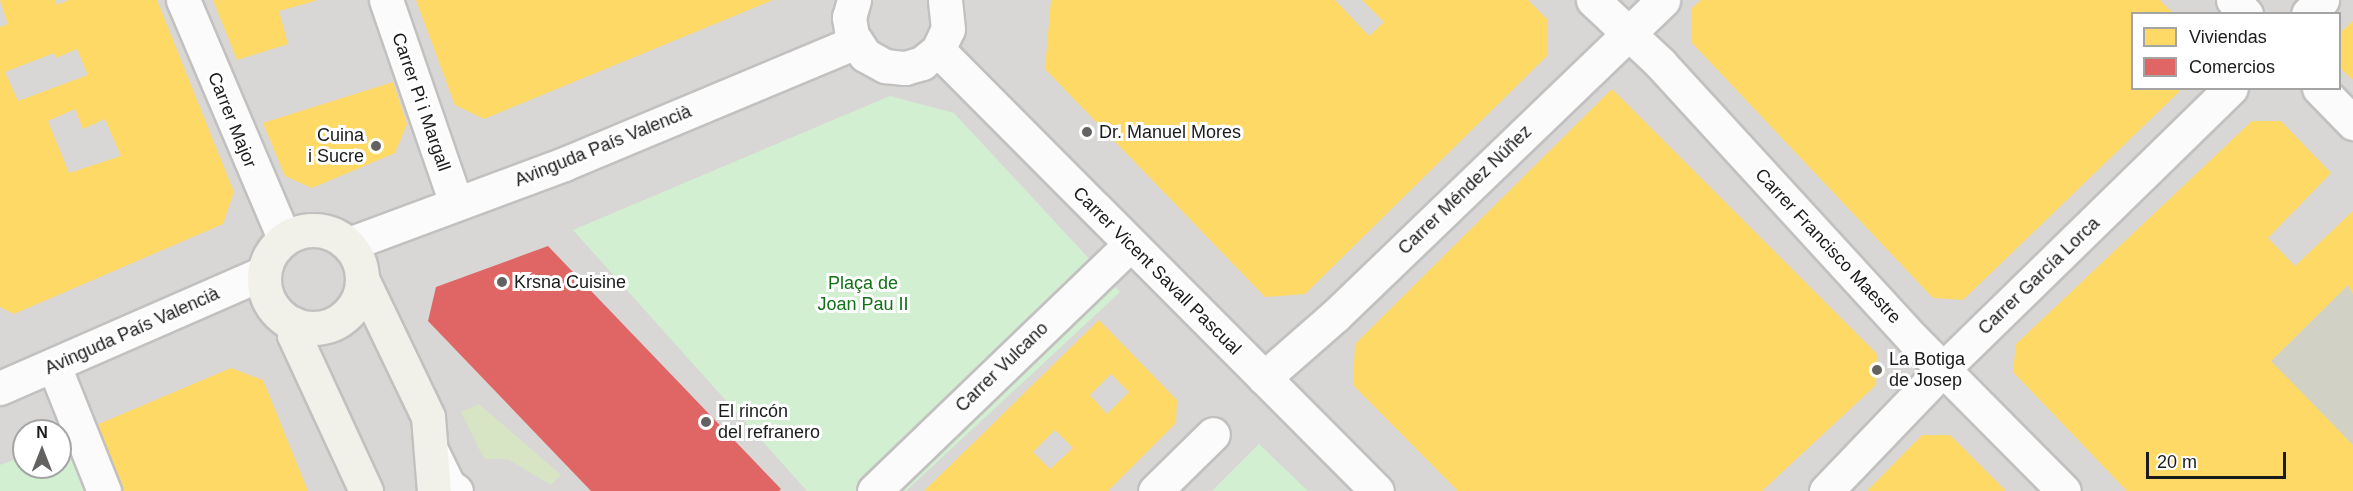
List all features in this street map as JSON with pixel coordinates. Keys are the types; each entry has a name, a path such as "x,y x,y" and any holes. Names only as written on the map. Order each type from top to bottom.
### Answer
{"street":[{"name":"Carrer Major","path":"183,0 284,238"},
{"name":"Carrer Pi i Margall","path":"386,0 456,203"},
{"path":"854,0 849,17 855,42 865,55 885,66 904,68 922,63 938,50 948,29 945,0"},
{"name":"Carrer Francisco Maestre","path":"1593,0 1628,33 1943,369 2064,491"},
{"name":"Carrer Méndez Núñez","path":"1264,378 1336,315 1663,0"},
{"path":"2233,0 2244,12"},
{"path":"2310,12 2322,0"},
{"name":"Avinguda País Valencià","path":"349,244 564,164 855,42"},
{"name":"Carrer Vicent Savall Pascual","path":"938,50 1377,491"},
{"name":"Carrer García Lorca","path":"1826,491 1943,369 2229,90"},
{"path":"2321,90 2353,123"},
{"path":"362,279 358,298 344,317 316,328 294,324 280,317 266,297 263,273 268,256 284,238 313,229 332,233 349,244 358,258 362,279 428,417 433,454 434,491"},
{"name":"Carrer Vulcano","path":"874,491 1131,244"},
{"name":"Avinguda País Valencià","path":"0,388 263,273"},
{"path":"294,324 294,335 366,491"},
{"path":"54,366 104,491"},
{"path":"1155,491 1213,434"},
{"path":"433,454 448,485 456,491"}],"shaded area":[{"path":"0,0 2353,0 2353,491 0,491"},
{"path":"2348,285 2353,294 2353,445 2271,361"}],"green space":[{"name":"Plaça de Joan Pau II","path":"890,96 954,113 1120,292 906,491 807,491 573,230"},
{"path":"479,404 561,475 551,485 508,459 484,459 461,412"},
{"path":"72,439 93,491 0,491 0,465 12,460 12,479 72,479"},
{"path":"1259,444 1308,491 1212,491"}],"building: Viviendas":[{"path":"0,0 55,0 57,5 69,0 157,0 234,192 223,224 14,314 0,307 0,27 8,24","holes":["77,49 88,75 18,101 5,72 54,53 56,58","75,109 83,129 105,119 121,156 69,173 48,121"]},
{"path":"213,0 315,1 279,11 288,44 237,60"},
{"path":"416,0 773,0 484,119 455,105"},
{"path":"1051,0 1335,0 1369,36 1384,22 1362,0 1528,0 1547,19 1547,56 1305,294 1265,297 1045,69"},
{"path":"1701,0 2160,0 2172,12 2131,12 2131,90 2181,90 1963,300 1933,298 1692,43 1691,9"},
{"path":"2353,21 2353,80 2341,69 2341,32"},
{"path":"393,82 407,124 395,153 312,188 285,176 263,123"},
{"path":"1612,89 1877,354 1876,385 1762,491 1458,491 1353,385 1355,344"},
{"path":"2252,121 2281,121 2331,173 2268,238 2295,266 2353,211 2353,294 2348,285 2271,361 2353,445 2353,491 2127,491 2013,372 2016,344"},
{"path":"1099,320 1177,400 1176,423 1108,491 924,491","holes":["1111,374 1129,392 1107,414 1090,395","1055,430 1073,448 1050,469 1033,452"]},
{"path":"231,368 263,380 308,491 119,491 94,426"},
{"path":"1922,435 1950,435 2006,491 1867,491"}],"building: Comercios":[{"path":"548,246 781,489 779,491 591,491 428,321 436,287"}],"place":[{"name":"Dr. Manuel Mores","path":"1087,132"},
{"name":"Cuina i Sucre","path":"376,146"},
{"name":"Krsna Cuisine","path":"502,282"},
{"name":"La Botiga de Josep","path":"1877,370"},
{"name":"El rincón del refranero","path":"706,422"}]}
